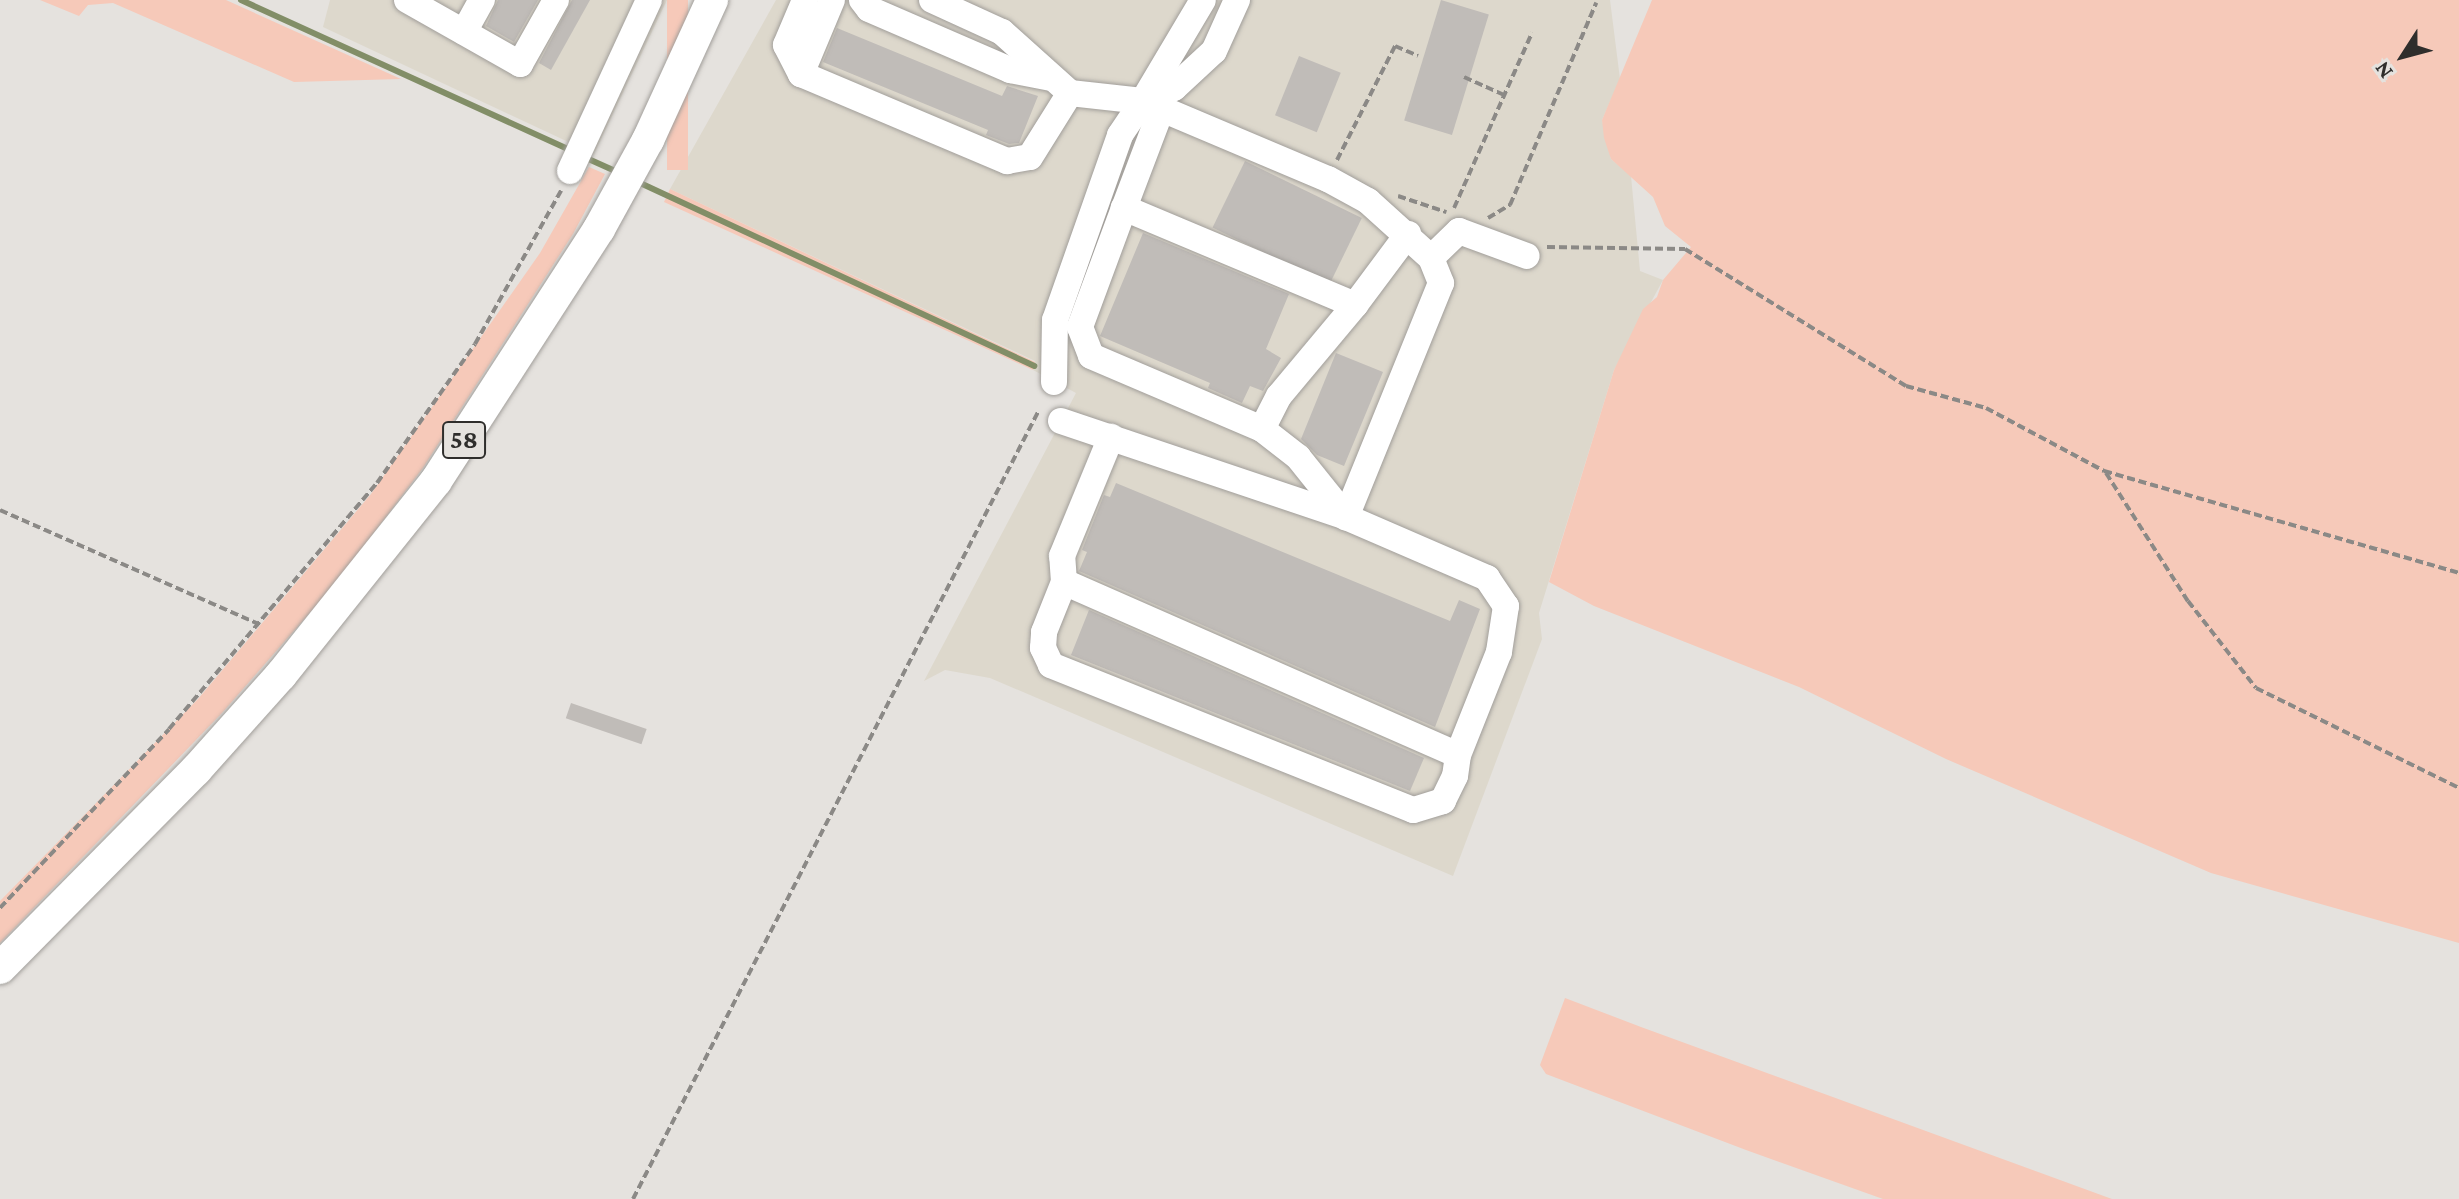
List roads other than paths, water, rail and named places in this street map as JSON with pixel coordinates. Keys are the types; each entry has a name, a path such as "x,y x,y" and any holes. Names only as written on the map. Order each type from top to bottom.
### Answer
{"main road":[{"name":"58","path":"0,968 260,699 436,481 599,229 654,127 712,0"}],"lane":[{"path":"408,0 520,64 556,0"},
{"path":"464,32 482,0"},
{"path":"570,171 649,0"},
{"path":"805,0 786,45 801,74 1007,161 1030,157 1061,86"},
{"path":"801,74 832,0"},
{"path":"862,0 869,9 1010,70 1061,86 1152,104 1328,179 1368,201 1431,258 1441,283 1346,517"},
{"path":"932,0 1002,32 1025,48 1061,86"},
{"path":"1054,382 1055,320 1103,173 1152,104 1203,0"},
{"path":"1237,0 1214,51 1152,104 1124,208 1080,327 1091,356 1262,429 1298,457 1346,517"},
{"path":"1124,208 1355,305"},
{"path":"1431,258 1459,231 1532,252"},
{"path":"1262,429 1279,396 1355,305 1408,234"},
{"path":"1061,421 1111,437 1346,517 1487,578 1506,606 1499,652 1458,755 1455,776 1443,801 1413,810 1051,665 1043,648 1044,632 1064,582 1062,556 1111,437"},
{"path":"1064,582 1458,755"}],"waterway":[{"path":"241,0 572,151"},
{"path":"584,157 617,172"},
{"path":"638,182 1034,366"}]}
